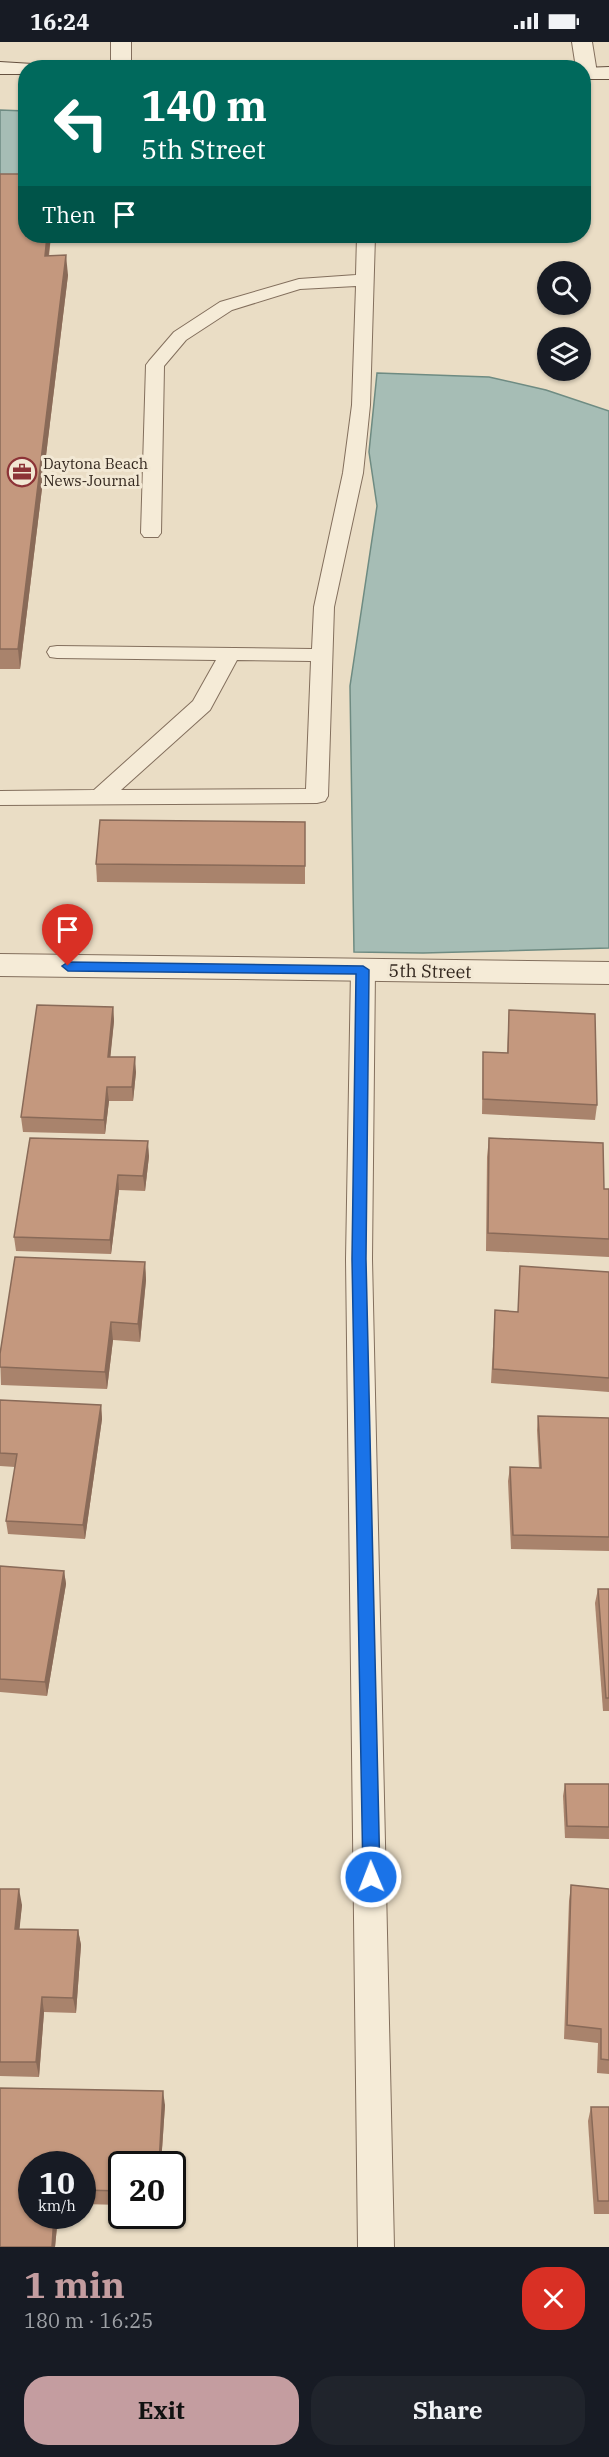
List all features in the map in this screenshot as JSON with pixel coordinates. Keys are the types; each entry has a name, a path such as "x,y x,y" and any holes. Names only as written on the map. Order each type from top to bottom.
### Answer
{"street":[{"path":"121,42 121,60"},
{"path":"582,42 584,60"},
{"path":"0,68 18,68"},
{"path":"591,73 609,73"},
{"name":"5th Street","path":"0,965 609,974"}],"lane":[{"path":"0,798 317,796 324,607 352,473 361,405 366,243"},
{"path":"151,533 155,365 180,336 226,306 299,284 365,280"},
{"path":"57,652 322,655"},
{"path":"100,798 202,705 230,654"},
{"path":"363,970 359,1259 376,2247"}],"water":[{"path":"0,110 18,111 18,182 0,181"},
{"path":"377,373 489,377 546,390 609,411 609,948 423,953 354,952 350,686 377,506 369,452"}],"building":[{"name":"Daytona Beach News-Journal","path":"0,174 18,174 18,243 46,243 45,256 66,255 18,649 0,649"},
{"path":"100,820 305,822 305,866 96,864"},
{"path":"37,1005 113,1007 108,1057 135,1057 132,1087 107,1087 104,1120 21,1117"},
{"path":"509,1010 595,1014 597,1105 483,1099 483,1052 508,1053"},
{"path":"30,1138 148,1141 143,1176 118,1175 110,1240 14,1237"},
{"path":"489,1138 603,1143 604,1189 609,1189 609,1239 488,1233"},
{"path":"15,1257 145,1262 138,1324 111,1322 105,1372 0,1367"},
{"path":"520,1266 609,1272 609,1378 493,1369 495,1310 518,1312"},
{"path":"0,1400 101,1405 83,1525 6,1521 17,1454 0,1453"},
{"path":"538,1416 609,1418 609,1537 513,1535 510,1467 541,1468"},
{"path":"0,1566 64,1571 45,1682 0,1679"},
{"path":"598,1589 609,1589 609,1698 606,1698"},
{"path":"565,1784 609,1784 609,1827 567,1826"},
{"path":"571,1885 609,1889 609,2060 601,2059 601,2029 567,2025"},
{"path":"0,1889 19,1889 15,1929 78,1930 73,1998 42,1997 36,2062 0,2062"},
{"path":"0,2088 163,2091 160,2151 108,2151 108,2191 96,2190 96,2151 18,2151 18,2229 53,2229 52,2247 0,2247"},
{"path":"591,2107 609,2107 609,2201 598,2201"}],"place":[{"name":"Daytona Beach News-Journal","path":"22,472"}],"route":[{"path":"68,966 363,970 359,1259 371,1877"}]}
